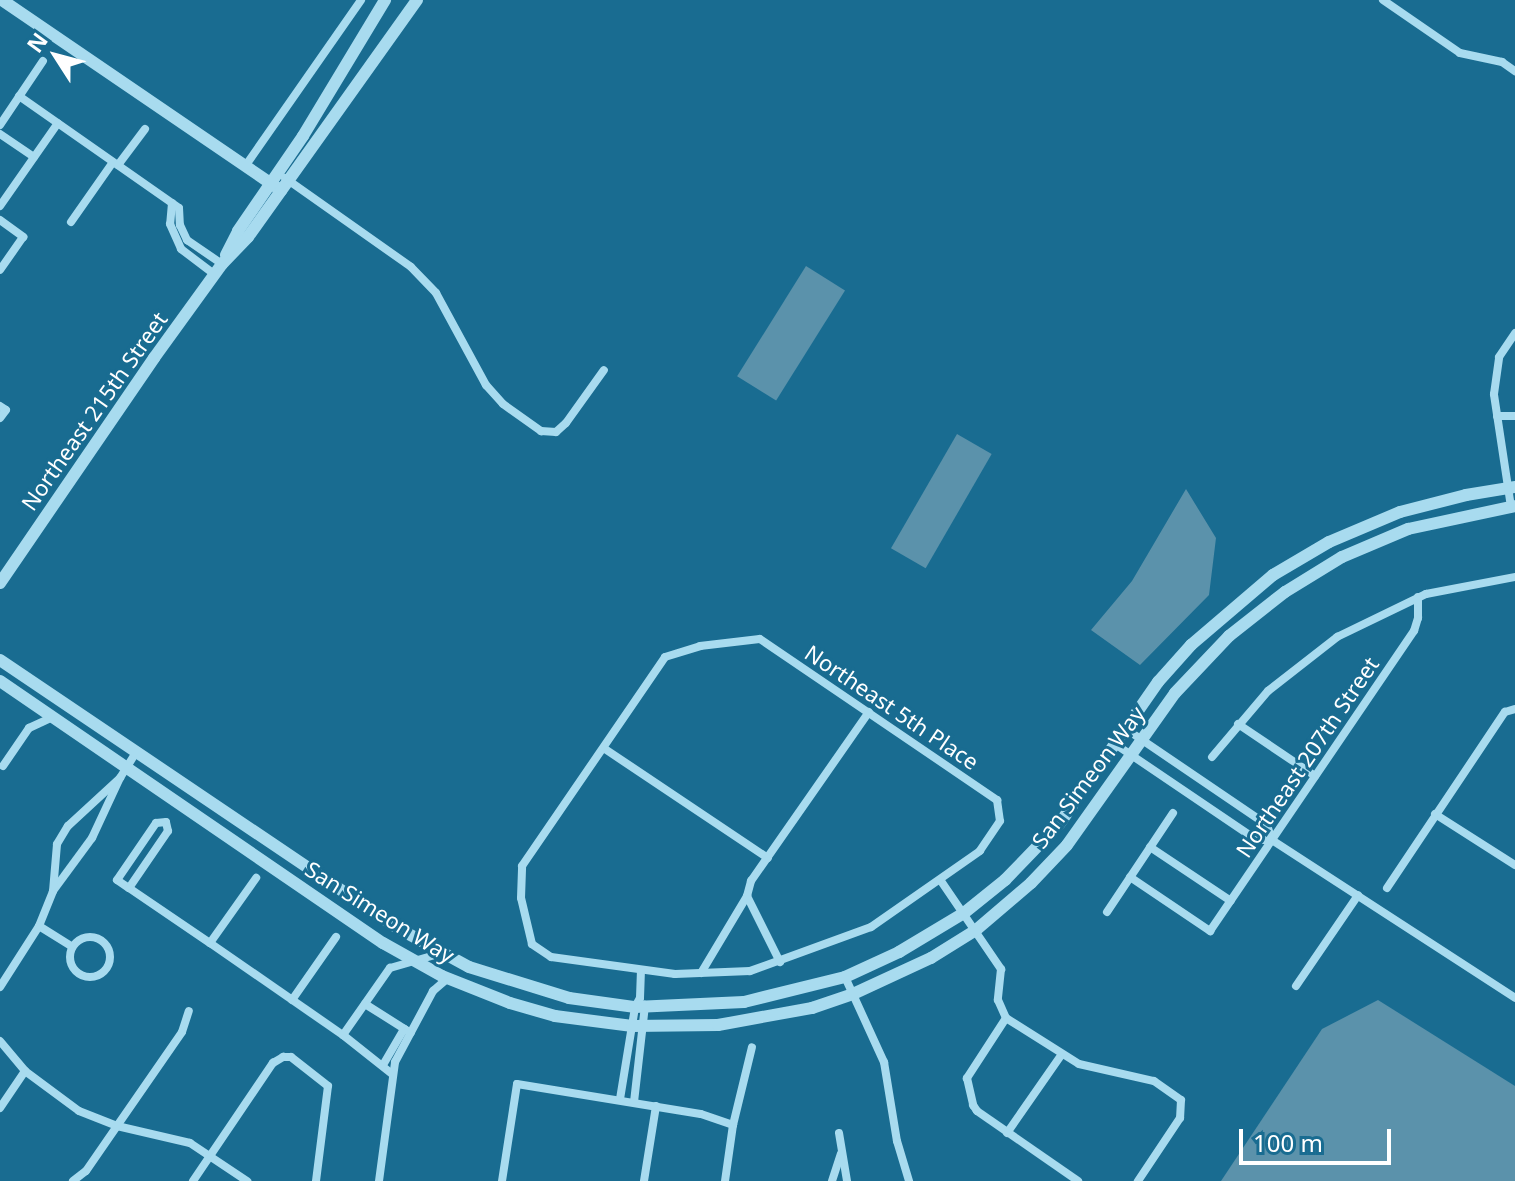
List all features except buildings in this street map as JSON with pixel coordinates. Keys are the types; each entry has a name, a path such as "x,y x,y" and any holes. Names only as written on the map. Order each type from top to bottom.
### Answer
{"street":[{"path":"2,0 246,165 280,182 411,267 436,293 486,385 503,404 541,431 556,432 566,423 604,370"},
{"path":"246,165 361,0"},
{"name":"Northeast 215th Street","path":"0,583 103,428 218,269 248,237 385,0"},
{"name":"Northeast 215th Street","path":"280,182 417,0"},
{"path":"1383,0 1460,53 1502,62 1515,71"},
{"path":"0,125 43,61"},
{"path":"19,96 172,203 170,224 181,249 218,269"},
{"path":"0,206 58,123"},
{"path":"71,222 145,129"},
{"path":"0,134 34,157"},
{"path":"0,220 23,237 1,268"},
{"path":"1513,506 1494,394 1499,357 1515,333"},
{"path":"0,406 6,410 0,418"},
{"path":"1497,416 1515,416"},
{"name":"San Simeon Way","path":"0,660 419,941 435,955 505,980 569,998 640,1004 744,1002 845,977 899,952 964,913 1005,880 1060,823 1158,682 1191,645 1273,575 1329,542 1400,512 1511,487"},
{"name":"San Simeon Way","path":"0,681 53,717 123,772 390,947 448,978 510,1003 555,1016 638,1026 690,1027 761,1020 853,994 931,958 976,930 1031,883 1067,845 1202,661 1229,636 1303,580 1342,557 1408,529 1513,506"},
{"path":"1212,757 1268,691 1337,637 1418,597 1515,577"},
{"name":"Northeast 207th Street","path":"1130,877 1210,931 1414,631 1418,618 1418,597"},
{"name":"Northeast 5th Place","path":"760,639 869,712 997,800 1000,821 980,851 941,881 871,927 750,971 641,971 551,957 532,944 521,898 522,866 605,749 665,657 700,646 760,639"},
{"path":"1387,888 1505,712 1515,709"},
{"path":"701,973 747,896 751,881 869,712"},
{"path":"1,767 33,725 53,717"},
{"path":"1238,724 1315,776"},
{"path":"1126,729 1267,825 1272,840"},
{"path":"1115,744 1257,840 1272,840 1515,998"},
{"path":"605,749 768,858"},
{"path":"0,987 39,926 53,891 92,838 123,772 137,751"},
{"path":"53,891 57,844 68,826 123,772"},
{"path":"1107,912 1173,813"},
{"path":"1435,814 1515,865"},
{"path":"129,888 168,831 166,822 156,823 117,880 343,1035 392,1074"},
{"path":"1150,847 1231,901"},
{"path":"210,943 256,878"},
{"path":"941,881 1001,969 998,1000 1006,1018 1079,1064 1154,1081 1181,1100 1180,1118 1138,1181"},
{"path":"1296,986 1358,895"},
{"path":"747,896 780,962"},
{"path":"39,926 72,947"},
{"path":"292,1000 336,937"},
{"path":"82,938 100,939 110,955 106,968 96,976 76,972 70,960 72,947 82,938"},
{"path":"390,947 390,968"},
{"path":"343,1035 390,968 411,959 435,955 433,991"},
{"path":"634,1102 641,971"},
{"path":"845,977 884,1062 897,1141 909,1181"},
{"path":"383,1065 433,991 448,978"},
{"path":"365,1004 408,1031"},
{"path":"73,1181 86,1171 182,1032 189,1011"},
{"path":"1006,1018 967,1078 977,1111 1078,1181"},
{"path":"620,1099 638,1026"},
{"path":"379,1181 392,1074 408,1031"},
{"path":"0,1041 25,1071 79,1111 117,1126 190,1143 247,1181"},
{"path":"725,1181 733,1125 752,1047"},
{"path":"1007,1133 1062,1054"},
{"path":"193,1181 273,1063 283,1057 291,1057 328,1086 316,1181"},
{"path":"0,1108 25,1071"},
{"path":"502,1181 517,1084 701,1114 733,1125"},
{"path":"644,1181 656,1106"},
{"path":"839,1133 847,1181"},
{"path":"832,1181 841,1153"}],"water":[{"path":"806,266 845,290 776,401 737,376"},
{"path":"957,434 992,454 926,568 891,548"},
{"path":"1186,489 1216,538 1209,595 1140,665 1091,630 1132,581"},
{"path":"1378,1000 1515,1086 1515,1181 1221,1181 1322,1029"}]}
